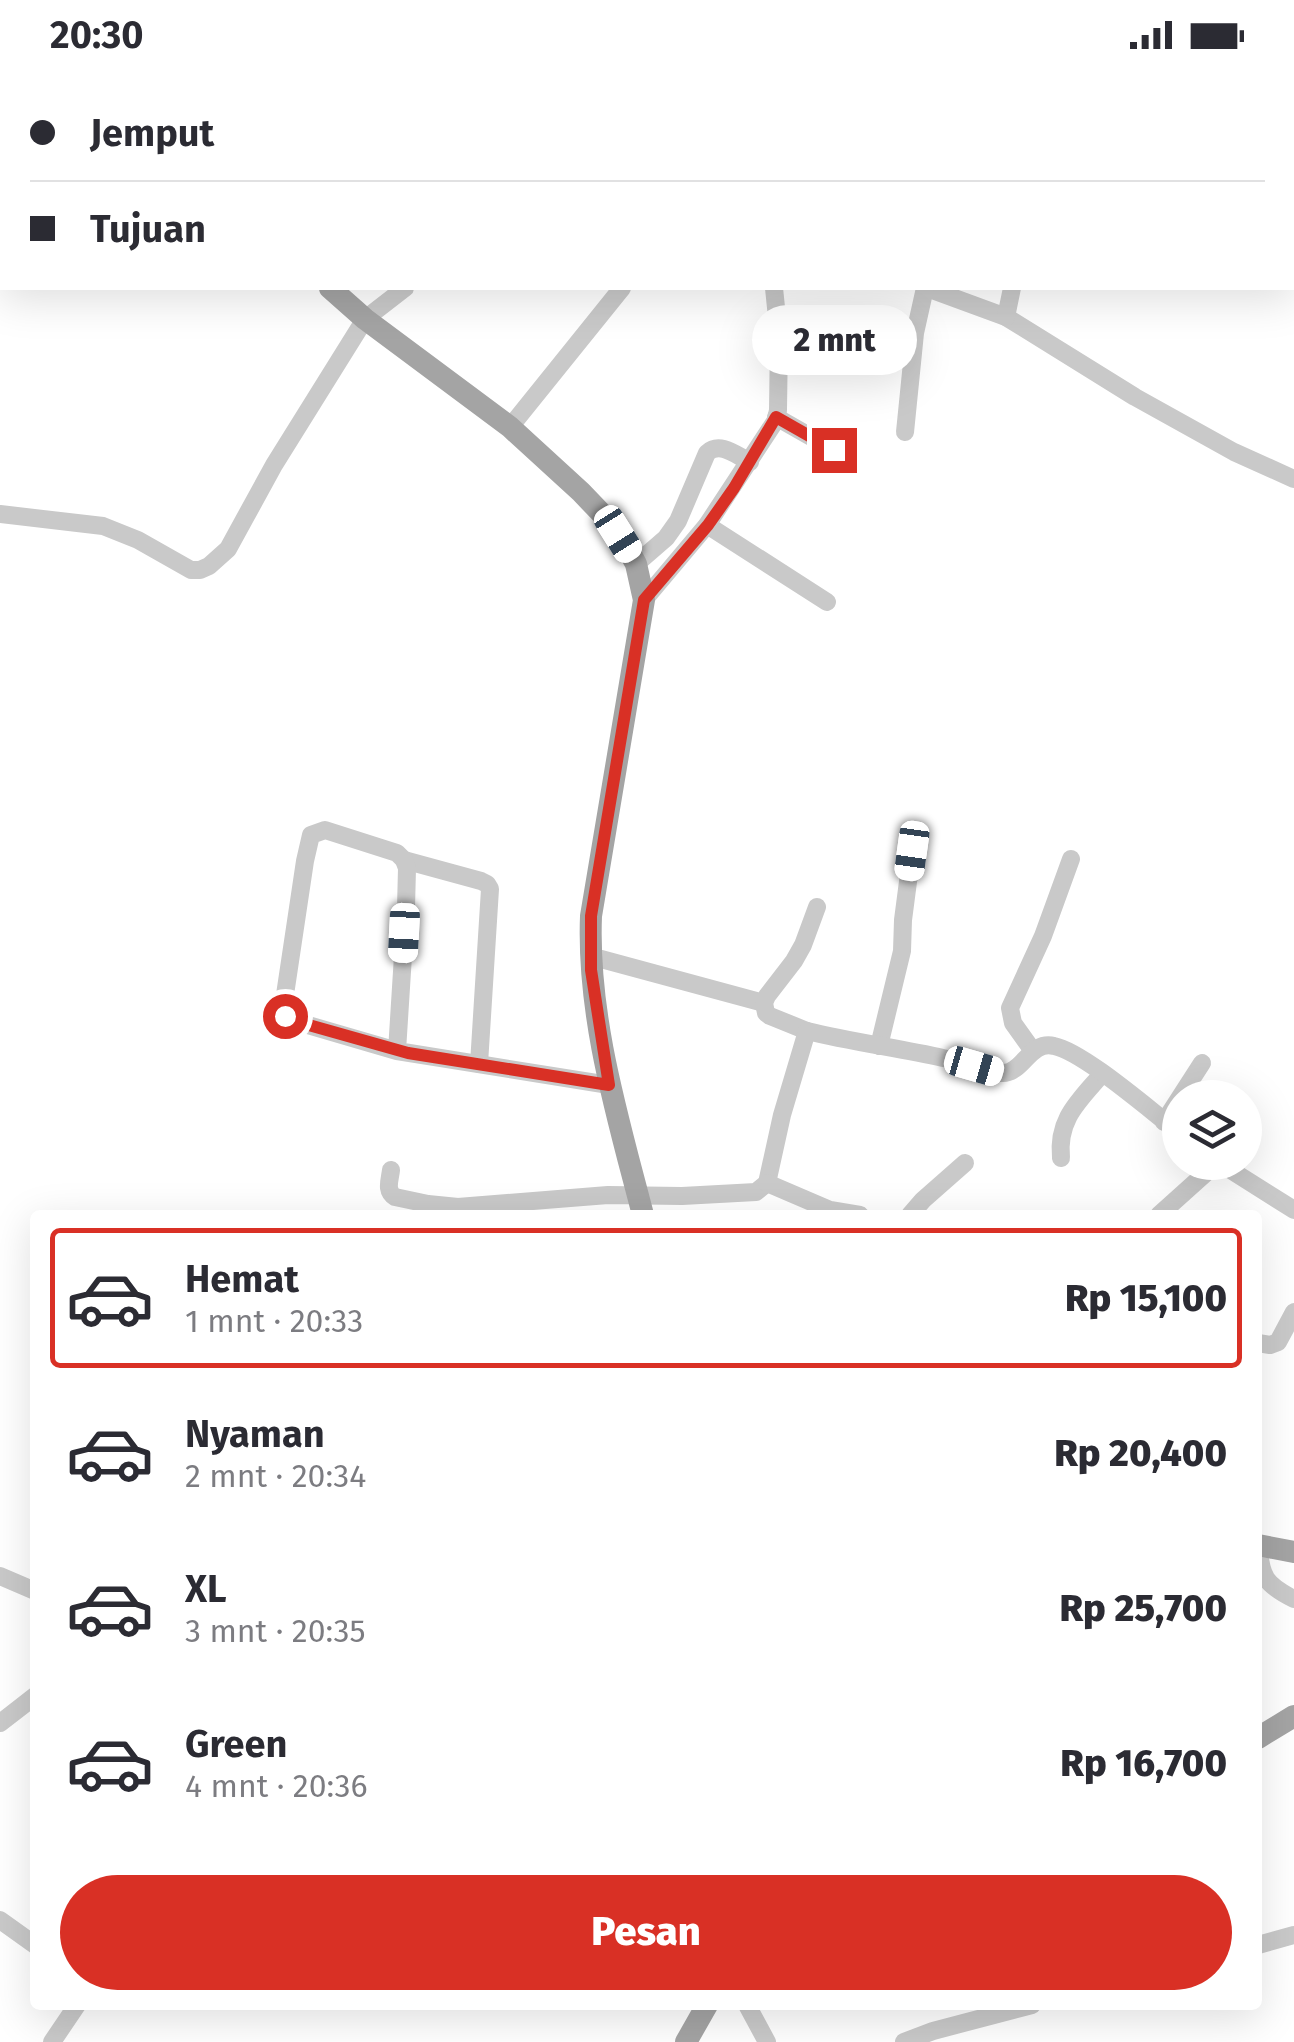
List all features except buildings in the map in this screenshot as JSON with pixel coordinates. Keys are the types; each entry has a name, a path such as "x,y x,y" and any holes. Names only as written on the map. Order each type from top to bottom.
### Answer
{"main road":[{"path":"332,290 510,427 604,516 636,564 644,600 591,916 590,956 609,1085 641,1205"},
{"path":"1262,1546 1294,1552"},
{"path":"1262,1736 1294,1716"},
{"path":"686,2042 703,2010"}],"street":[{"path":"0,514 104,526 138,540 190,570 209,566 228,549 274,466 366,319 402,290"},
{"path":"510,427 620,290"},
{"path":"644,600 708,525 776,417 779,336 774,290"},
{"path":"906,432 915,333 926,290"},
{"path":"932,290 1006,317 1135,397 1294,480"},
{"path":"1006,317 1012,290"},
{"path":"776,417 834,450"},
{"path":"636,564 666,538 678,521 712,448 720,447 750,462"},
{"path":"708,525 827,602"},
{"path":"397,1050 406,908 404,860 397,852 325,830 311,835 283,1008 285,1016 397,1050 609,1085"},
{"path":"879,1046 902,952 902,920 912,851"},
{"path":"1033,1051 1012,1023 1010,1008 1043,936 1071,859"},
{"path":"404,860 475,878 490,890 479,1064"},
{"path":"817,907 794,961 767,996 764,1003 770,1016 807,1031 1001,1073 1013,1070 1045,1045 1065,1049 1162,1120"},
{"path":"590,956 764,1003"},
{"path":"461,1210 608,1194 641,1205 756,1192 767,1183 807,1031"},
{"path":"1192,1080 1202,1064"},
{"path":"1061,1158 1064,1123 1102,1074"},
{"path":"914,1210 964,1163"},
{"path":"392,1170 388,1187 395,1197 449,1210"},
{"path":"1165,1210 1198,1180"},
{"path":"1246,1180 1294,1210"},
{"path":"767,1183 830,1210"},
{"path":"1262,1344 1278,1342 1294,1312"},
{"path":"1262,1573 1270,1585 1294,1599"},
{"path":"0,1576 30,1589"},
{"path":"0,1723 30,1700"},
{"path":"0,1920 30,1942"},
{"path":"1262,1944 1294,1935"},
{"path":"52,2042 74,2010"},
{"path":"750,2010 767,2042"},
{"path":"904,2042 1014,2010"}],"route":[{"path":"285,1016 408,1053 609,1085 591,970 591,916 644,600 708,525 776,417 834,450"}]}
